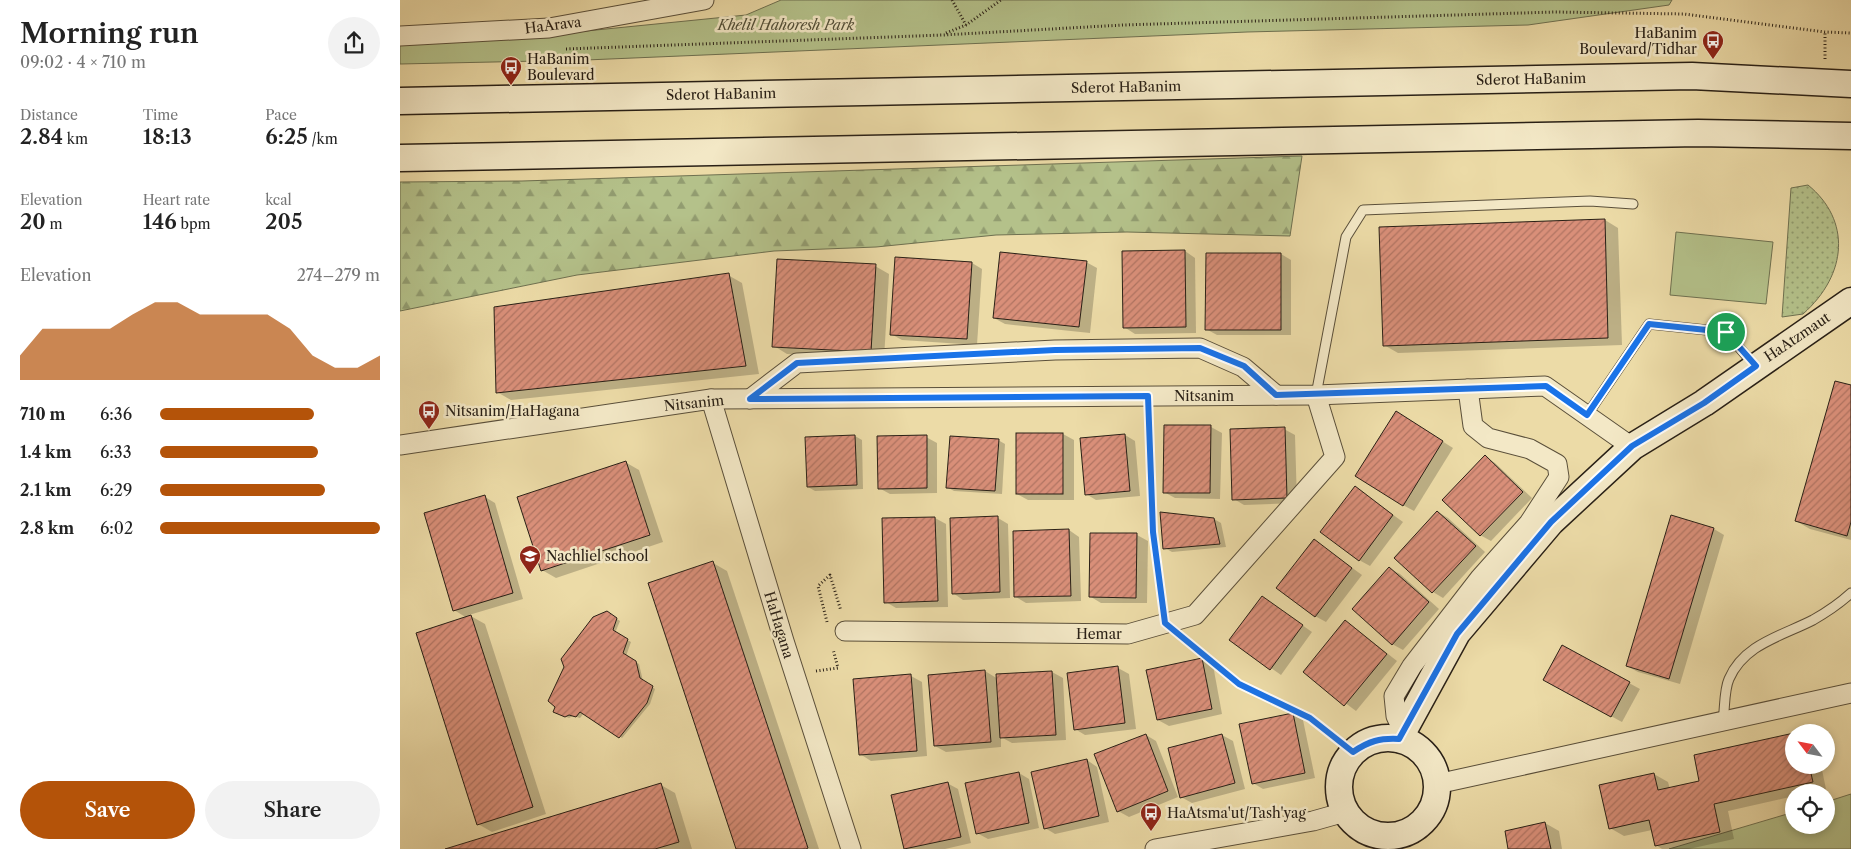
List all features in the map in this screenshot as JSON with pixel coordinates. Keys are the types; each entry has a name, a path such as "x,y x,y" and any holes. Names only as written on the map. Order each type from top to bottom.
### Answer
{"main road":[{"name":"Sderot HaBanim","path":"400,101 1692,76 1851,84"},
{"path":"400,158 1698,132 1851,136"},
{"name":"HaAtzmaut","path":"1401,735 1457,634 1551,522 1632,446 1704,403 1851,300"},
{"path":"1401,735 1426,755 1434,768 1437,784 1435,800 1428,815 1404,841 1370,833 1356,824 1345,812 1340,796 1339,780 1344,765 1353,752 1367,742 1401,735"}],"street":[{"name":"HaArava","path":"400,36 549,28 704,0"},
{"path":"750,399 797,363 1055,350 1200,348 1244,366 1276,395"},
{"name":"Nitsanim","path":"400,445 711,399 1316,395 1546,386 1632,446"},
{"path":"1401,735 1396,716 1394,696 1412,666 1480,578 1529,523 1559,477 1557,464 1530,449 1488,438 1473,426 1468,389"},
{"name":"Hemar","path":"845,631 1128,634 1195,615 1335,456 1316,395"},
{"name":"HaHagana","path":"711,399 784,641 851,849"},
{"path":"1437,784 1851,693"},
{"path":"1155,849 1313,821 1345,812"}],"lane":[{"path":"1316,395 1346,237 1363,210 1590,201 1633,204"},
{"path":"1587,415 1649,324 1726,332 1756,366"},
{"path":"1723,721 1729,679 1744,656 1757,647 1812,620 1839,604 1851,593"}],"path":[{"path":"952,0 966,25"},
{"path":"943,34 966,25 1001,0"},
{"path":"559,49 1242,21 1555,12 1684,14 1825,32 1851,33"},
{"path":"1148,396 1153,532 1165,623 1239,684 1310,718 1353,752"}],"green space":[{"name":"Khelil Hahoresh Park","path":"781,0 1672,0 1669,5 1528,25 1247,32 586,60 400,64 400,40 586,31 746,15"},
{"path":"1302,156 1290,236 1127,232 996,235 876,247 774,251 577,275 400,311 400,182 522,181"},
{"path":"1808,185 1822,199 1832,214 1837,231 1836,265 1829,282 1818,298 1803,314 1782,317 1791,188"},
{"path":"1676,232 1773,242 1766,304 1670,295"},
{"path":"1851,794 1851,849 1669,849 1785,815 1785,834 1835,834 1835,799"}],"building":[{"path":"1605,219 1608,338 1383,346 1379,227"},
{"path":"1185,250 1186,327 1123,328 1122,251"},
{"path":"1000,252 1087,261 1079,327 993,318"},
{"path":"1206,253 1281,253 1281,330 1205,330"},
{"path":"895,257 972,262 967,339 890,335"},
{"path":"777,259 876,264 871,352 772,347"},
{"path":"729,273 746,366 496,393 494,307"},
{"path":"1835,381 1851,385 1851,522 1847,536 1795,521"},
{"path":"1396,411 1443,441 1403,506 1355,476"},
{"path":"1164,425 1211,425 1210,493 1163,493"},
{"path":"1285,427 1287,498 1232,500 1230,429"},
{"path":"1016,433 1063,433 1063,494 1016,494"},
{"path":"1125,434 1130,491 1085,495 1080,438"},
{"path":"855,435 857,485 807,487 805,437"},
{"path":"927,435 927,488 878,489 877,436"},
{"path":"950,436 999,439 995,491 946,488"},
{"path":"1485,455 1523,492 1480,536 1442,500"},
{"path":"626,461 650,535 541,571 517,497"},
{"path":"1355,486 1393,515 1359,561 1320,532"},
{"path":"485,495 513,593 453,611 424,513"},
{"path":"1437,511 1476,546 1432,593 1394,558"},
{"path":"1160,512 1214,518 1220,544 1163,549"},
{"path":"1671,515 1714,528 1669,679 1626,666"},
{"path":"998,516 1000,592 952,594 950,518"},
{"path":"935,517 938,601 884,603 882,518"},
{"path":"1069,529 1071,596 1014,597 1013,531"},
{"path":"1090,533 1137,533 1136,598 1089,597"},
{"path":"1314,539 1352,568 1315,617 1276,588"},
{"path":"713,561 808,848 806,849 736,849 648,583"},
{"path":"1389,567 1429,602 1392,645 1352,609"},
{"path":"1262,596 1303,625 1270,670 1229,640"},
{"path":"607,611 617,618 613,630 628,639 623,653 636,661 640,678 653,686 647,703 619,738 580,712 576,717 569,715 565,717 553,712 555,707 548,701 564,667 561,659 593,617"},
{"path":"471,615 533,807 477,825 416,633"},
{"path":"1345,620 1387,654 1344,706 1303,672"},
{"path":"1562,645 1630,682 1611,717 1543,680"},
{"path":"1202,658 1212,709 1157,720 1146,670"},
{"path":"1118,666 1125,723 1074,730 1067,673"},
{"path":"985,670 991,742 934,746 928,675"},
{"path":"1052,671 1056,735 1000,738 996,674"},
{"path":"911,674 917,751 859,755 853,679"},
{"path":"1293,713 1305,773 1252,784 1239,724"},
{"path":"1146,734 1168,791 1117,812 1094,754"},
{"path":"1222,734 1235,783 1180,798 1168,748"},
{"path":"1785,735 1785,774 1811,774 1813,782 1785,784 1785,788 1714,804 1720,832 1655,846 1649,820 1609,829 1599,785 1654,773 1658,790 1699,781 1694,755"},
{"path":"1087,759 1099,816 1044,829 1031,772"},
{"path":"1019,772 1029,823 976,834 965,783"},
{"path":"948,782 961,837 904,849 891,795"},
{"path":"661,783 679,842 655,849 445,849"},
{"path":"1545,822 1551,849 1508,849 1505,831"}],"place":[{"name":"HaBanim Boulevard/Tidhar","path":"1713,60"},
{"name":"HaBanim Boulevard","path":"511,86"},
{"name":"Nitsanim/HaHagana","path":"429,430"},
{"name":"Nachliel school","path":"530,575"},
{"name":"HaAtsma'ut/Tash'yag","path":"1151,832"}],"route":[{"path":"1649,324 1726,332 1756,366 1704,403 1632,446 1551,522 1457,634 1399,739 1382,738 1367,742 1353,752 1310,718 1239,684 1165,623 1153,532 1148,396 750,399 797,363 1055,350 1200,348 1244,366 1276,395 1546,386 1587,415 1649,324"}]}
